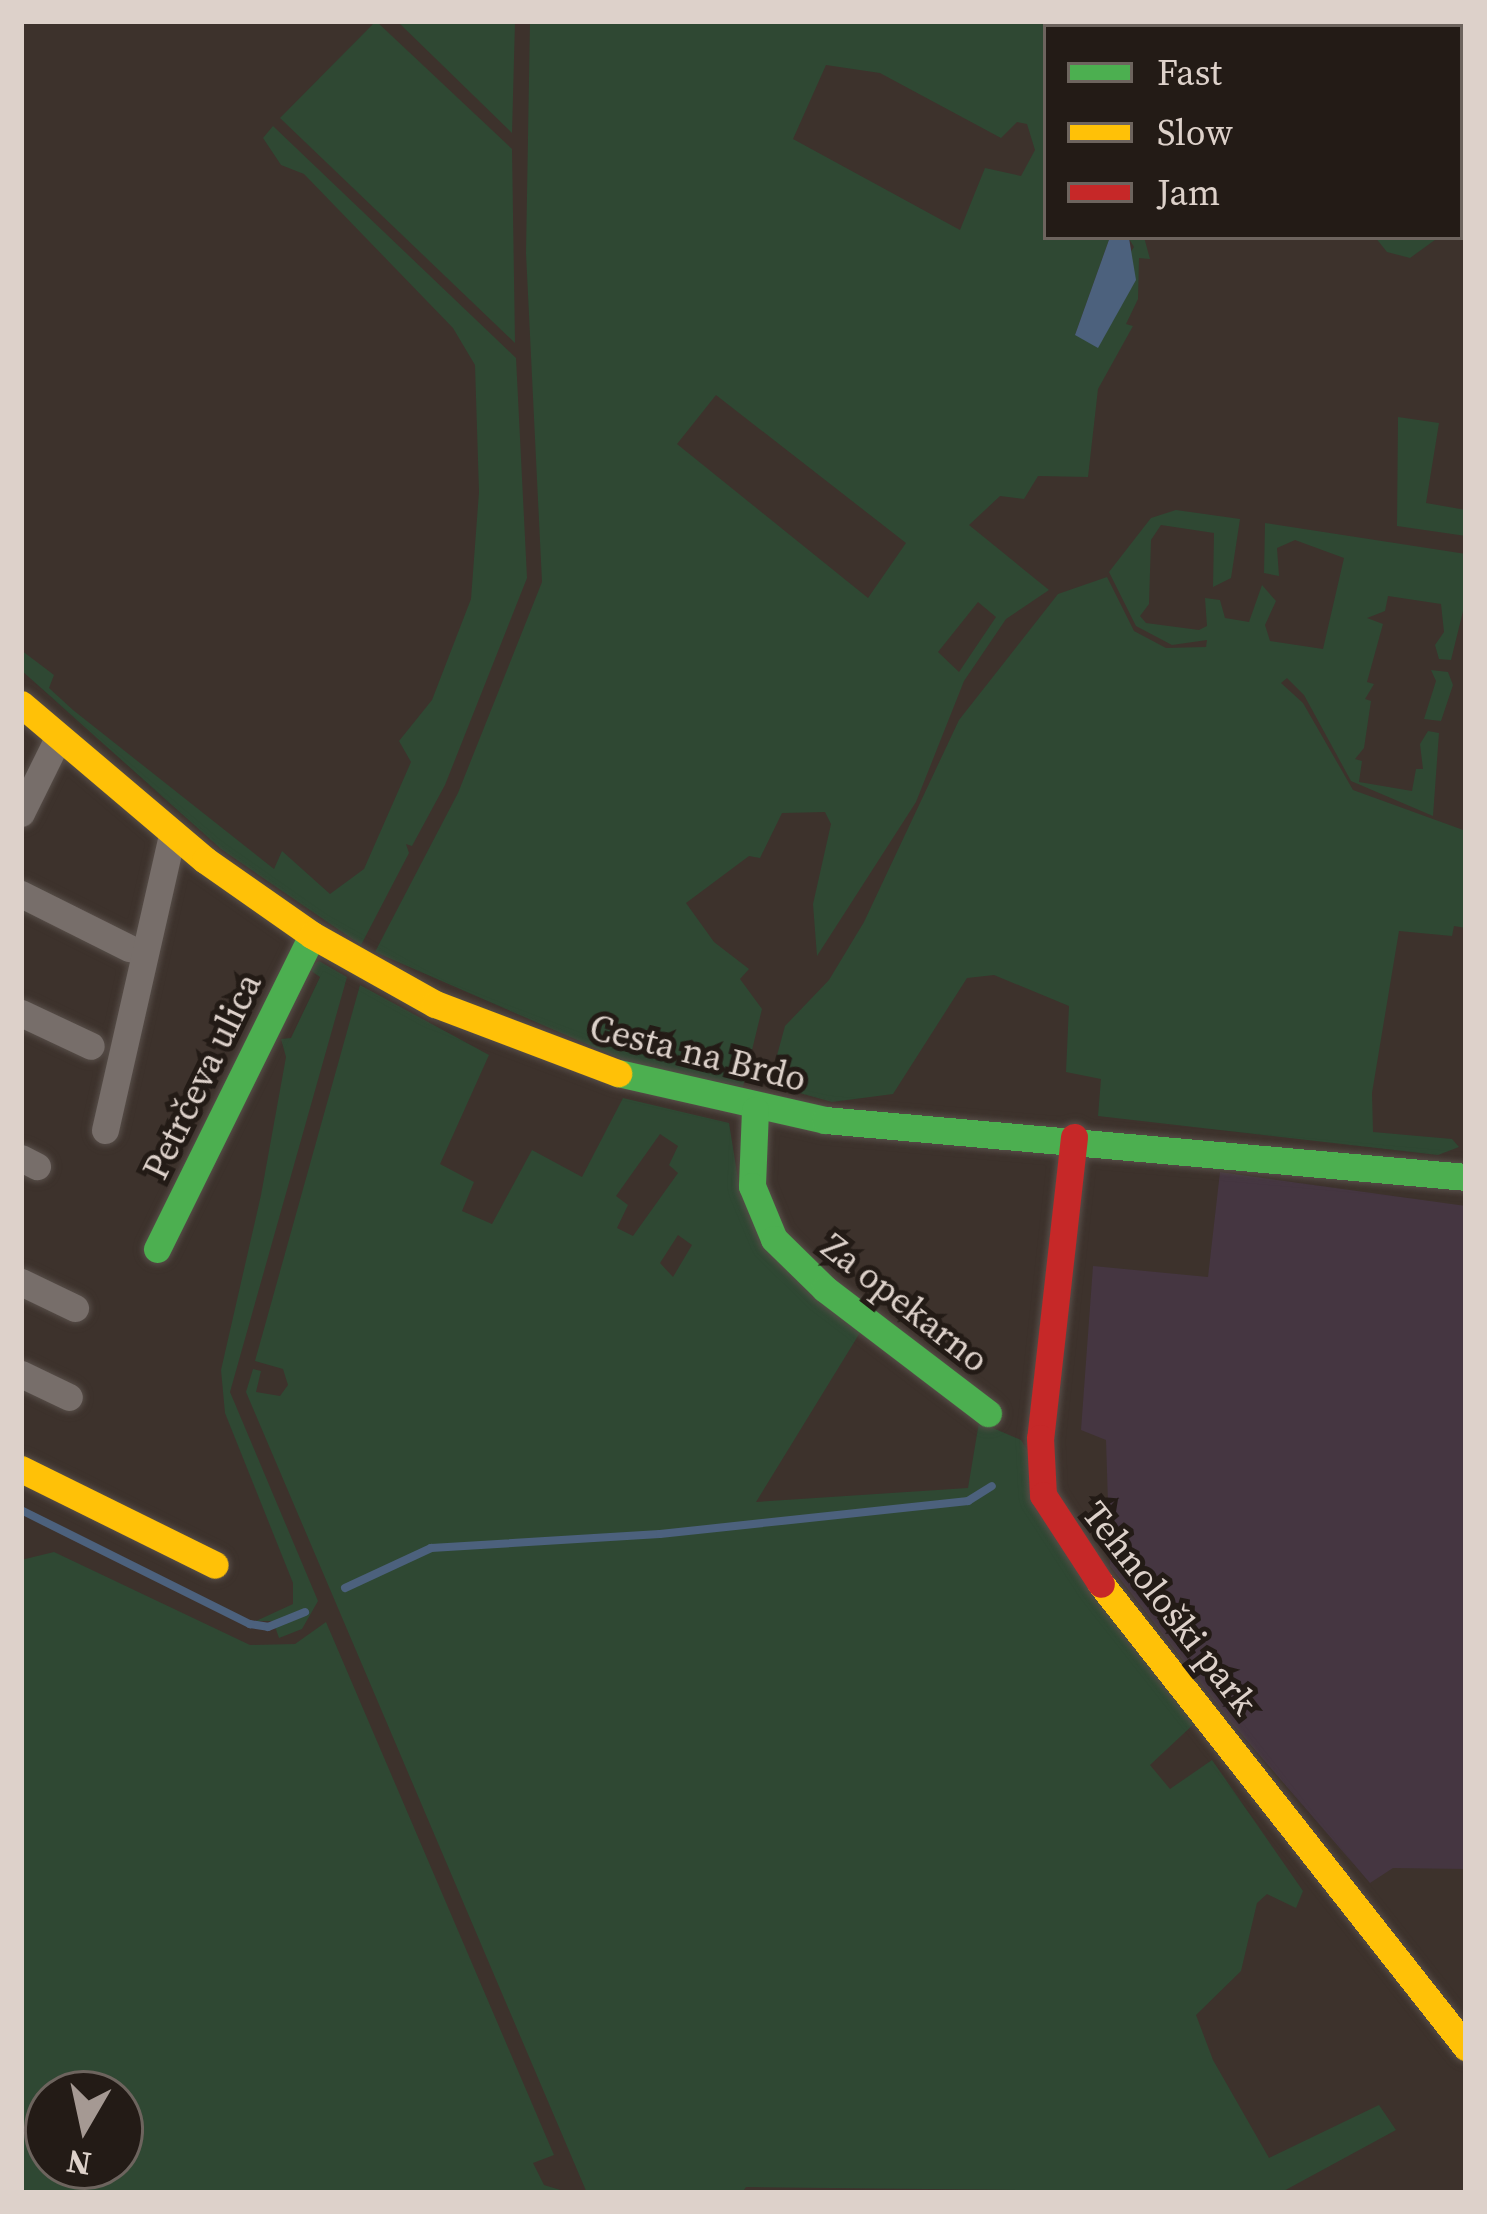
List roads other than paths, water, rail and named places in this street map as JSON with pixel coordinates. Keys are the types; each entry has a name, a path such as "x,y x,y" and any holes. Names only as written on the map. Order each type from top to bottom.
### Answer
{"street":[{"name":"Cesta na Brdo","path":"21,704 172,833 312,935 502,1034 649,1085 755,1110 1466,1178"},
{"path":"21,813 58,738"},
{"name":"Petrčeva ulica","path":"105,1130 172,833"},
{"path":"21,894 129,949"},
{"name":"Petrčeva ulica","path":"157,1249 312,935"},
{"path":"21,1013 91,1046"},
{"name":"Za opekarno","path":"755,1110 752,1186 774,1239 825,1289 988,1413"},
{"name":"Tehnološki park","path":"1074,1137 1040,1438 1043,1495 1073,1548 1466,2047"},
{"path":"21,1282 75,1308"},
{"path":"21,1374 69,1397"},
{"path":"21,1468 214,1565"}],"water":[{"path":"1109,240 1129,240 1136,280 1098,348 1075,335"}],"waterway":[{"path":"345,1588 431,1548 660,1534 968,1501 992,1486"},
{"path":"21,1510 250,1624 268,1627 305,1612"}]}
